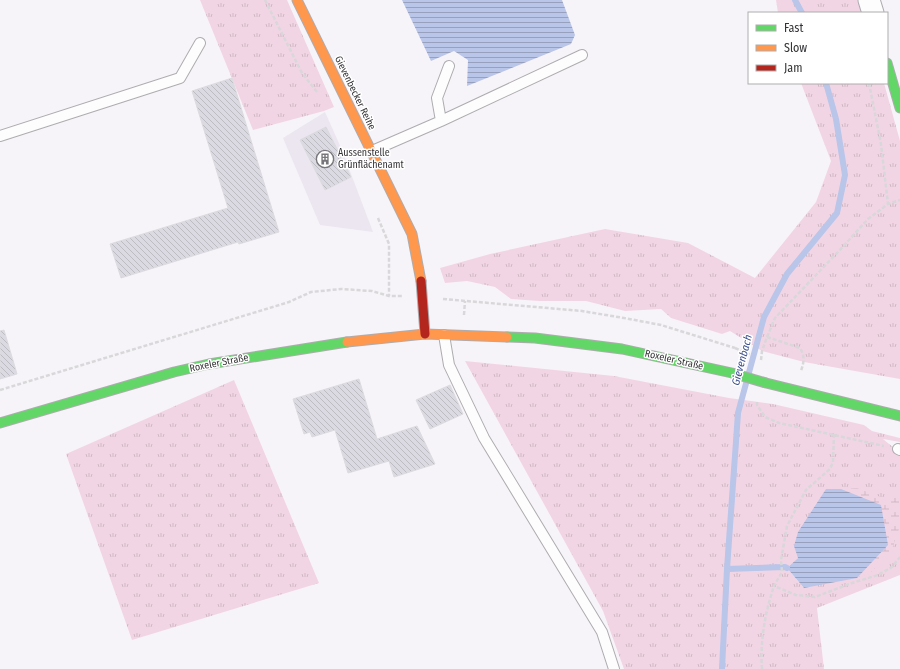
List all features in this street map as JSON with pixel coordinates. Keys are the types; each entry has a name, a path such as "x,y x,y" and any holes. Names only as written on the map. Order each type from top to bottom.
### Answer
{"main road":[{"name":"Gievenbecker Reihe","path":"297,0 412,234 421,280 426,334"},
{"path":"888,66 900,108"},
{"name":"Roxeler Straße","path":"0,423 166,374 209,364 361,340 426,334 535,338 622,349 732,373 900,416"}],"street":[{"path":"869,0 873,12"}],"lane":[{"path":"0,136 180,78 200,43"},
{"path":"372,151 441,121 582,55"},
{"path":"441,121 437,98 449,66"},
{"path":"444,335 449,365 484,438 602,632 614,669"}],"path":[{"path":"265,0 302,73 318,94"},
{"path":"869,84 881,144 888,204"},
{"path":"775,318 868,219 888,204 900,200"},
{"path":"0,390 289,302 312,292 341,289 372,291 389,296 389,244 378,216"},
{"path":"449,299 582,311 624,318 661,325 735,348"},
{"path":"465,301 465,308"},
{"path":"767,337 800,348 804,355 801,371"},
{"path":"762,669 761,648 768,602 774,586 782,572 781,560 787,526 806,490 830,470 833,462 834,434"},
{"path":"774,586 796,595 816,597 878,575 892,568 900,557"}],"shaded area":[{"path":"325,112 342,150 373,232 320,225 283,138"}],"green space":[{"path":"200,0 287,0 334,107 253,130"},
{"path":"776,0 861,0 865,12 778,12"},
{"path":"801,84 884,84 900,141 900,379 804,362 762,351 730,331 722,334 671,318 661,309 625,311 586,301 539,301 511,299 495,287 467,281 445,283 440,268 490,254 605,229 688,243 755,278 816,202 831,161"},
{"path":"465,361 614,376 729,398 773,404 864,425 872,431 900,438 900,442 883,439 900,453 900,575 817,608 824,669 624,669 603,611","holes":["798,558 804,588 787,568"]},
{"path":"234,380 319,583 132,640 66,454"},
{"path":"857,488 883,498 896,497 900,502 900,526 891,552 869,574 849,579 838,497 841,489"}],"water":[{"path":"402,0 562,0 575,35 571,44 467,86 468,60 454,51 431,61"},
{"path":"826,489 841,489 881,505 888,545 857,578 804,588 787,568 798,558 794,546 798,532"}],"building":[{"path":"232,78 279,232 239,244 238,242 121,278 110,244 228,208 192,91"},
{"name":"Aussenstelle Grünflächenamt","path":"326,127 351,177 325,190 300,140"},
{"path":"4,330 17,374 0,379 0,331"},
{"path":"359,379 377,439 417,426 435,464 394,477 389,461 348,473 335,430 312,437 310,432 304,434 293,399"},
{"path":"450,385 463,414 430,429 416,400"}],"waterway":[{"name":"Gievenbach","path":"795,0 801,12"},
{"name":"Gievenbach","path":"722,669 727,569 738,413 764,317 787,274 837,213 845,175 836,119 826,84"},
{"path":"727,569 787,568"}],"traffic: fast":[{"path":"888,66 900,108"},
{"path":"507,337 535,338 622,349 732,373"},
{"path":"0,423 174,372 209,364 347,342"},
{"path":"732,373 766,383"},
{"path":"766,383 900,416"}],"traffic: slow":[{"path":"297,0 412,234 421,281"},
{"path":"347,342 425,334 507,337"}],"traffic: jam":[{"path":"421,281 425,334"}],"place":[{"name":"Aussenstelle Grünflächenamt","path":"325,159"}]}
